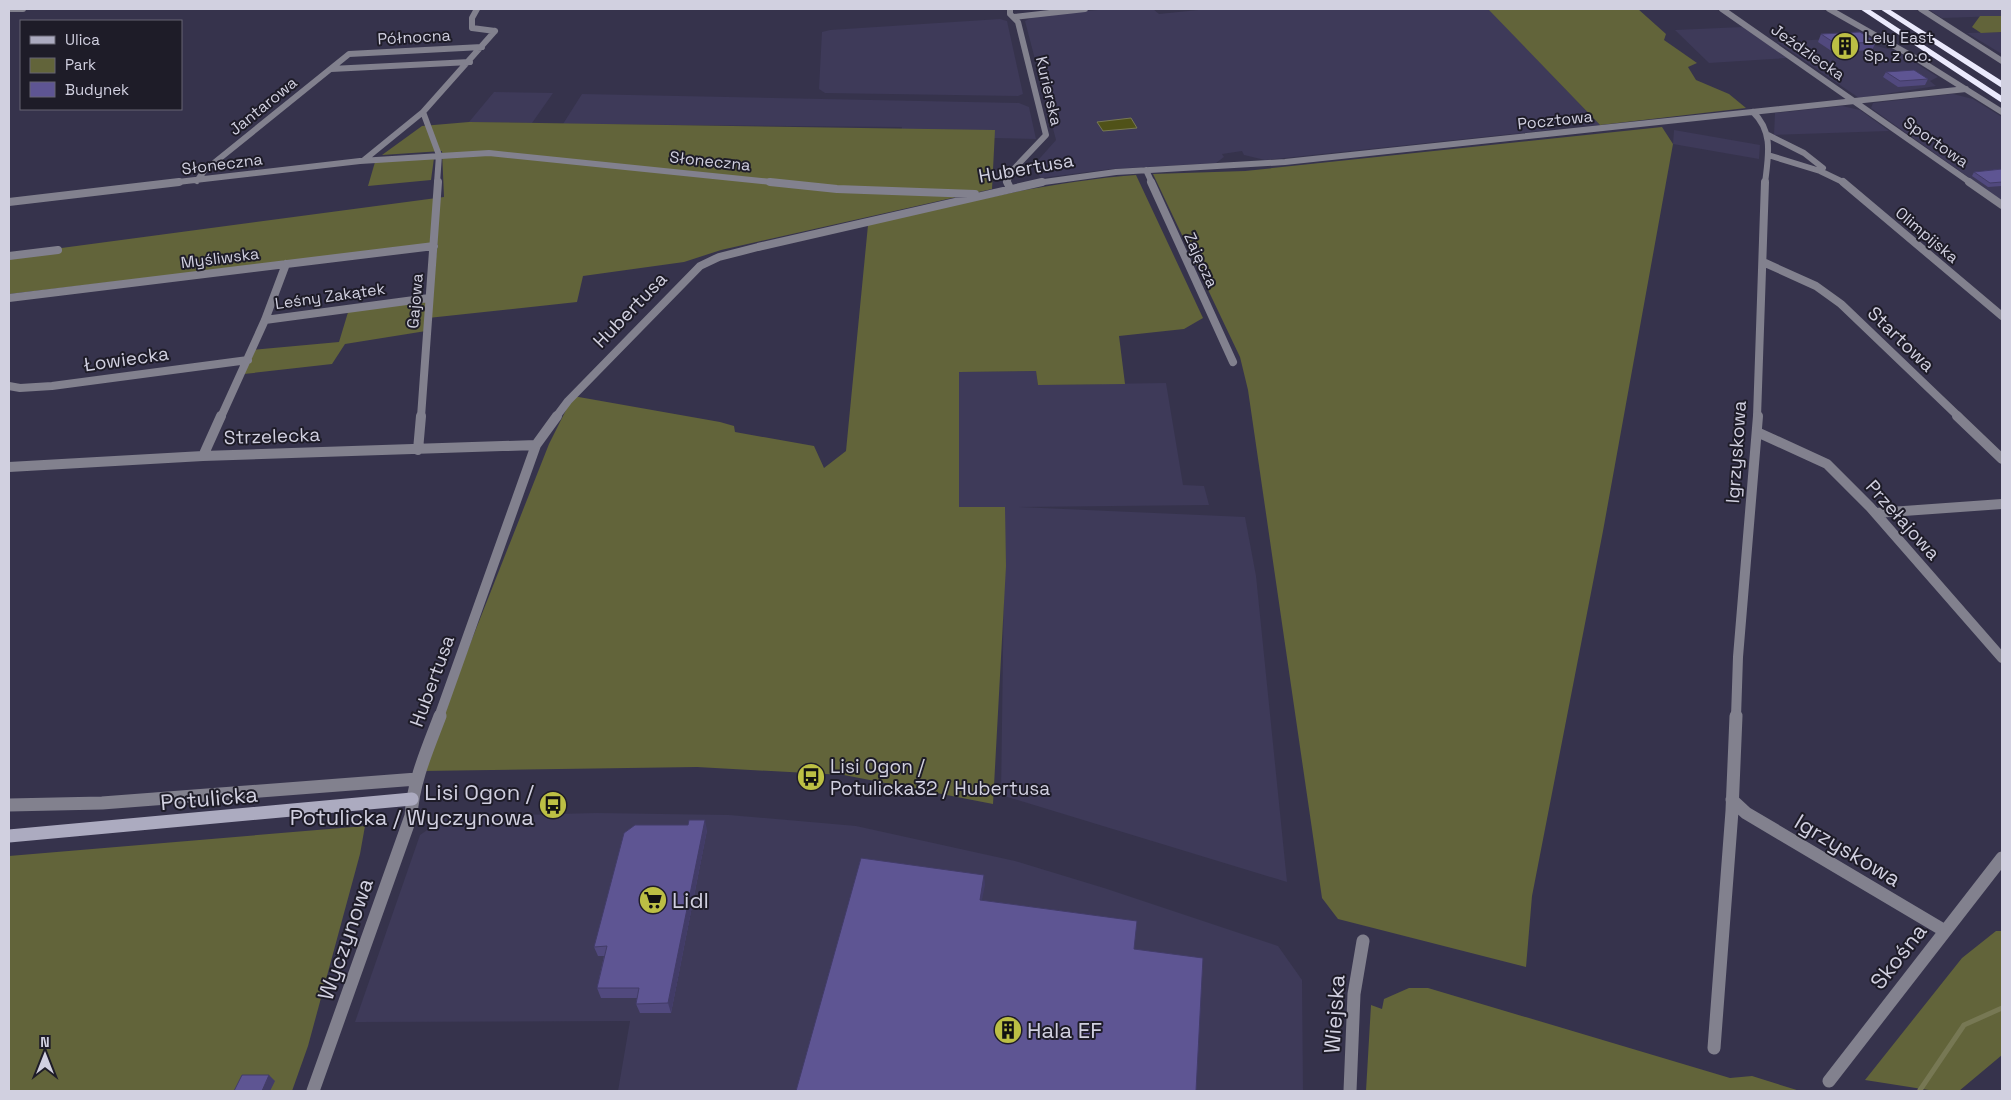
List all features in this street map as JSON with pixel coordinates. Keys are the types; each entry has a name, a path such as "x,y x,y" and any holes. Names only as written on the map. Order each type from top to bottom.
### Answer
{"highway":[{"path":"1864,9 2002,100"},
{"path":"1884,9 2002,85"}],"street":[{"path":"9,9 24,9"},
{"path":"360,162 376,152 423,112 434,98 446,89 496,31 472,28 472,18 477,9"},
{"path":"1010,9 1010,14 1014,17 1085,9"},
{"name":"Jeździecka","path":"1722,9 1854,100"},
{"path":"1829,9 2002,112"},
{"path":"1921,9 2002,61"},
{"name":"Kurierska","path":"1010,188 1007,184 1011,172 1046,135 1018,22 1014,17"},
{"name":"Północna","path":"348,54 482,47"},
{"name":"Jantarowa","path":"197,181 204,171 348,54"},
{"path":"331,69 470,62"},
{"name":"Pocztowa","path":"1146,170 1285,162 1966,89"},
{"name":"Sportowa","path":"1854,100 2002,206"},
{"path":"423,112 438,154"},
{"path":"1753,112 1764,121 1768,135"},
{"name":"Igrzyskowa","path":"1714,1048 1732,800 1738,657 1757,432 1768,135"},
{"name":"Olimpijska","path":"1768,135 1804,153 1849,186 2002,316"},
{"name":"Słoneczna","path":"9,202 438,154 489,153 837,189 966,192 978,195"},
{"name":"Gajowa","path":"418,450 434,246 438,154"},
{"name":"Olimpijska","path":"1768,155 1805,164 1834,176"},
{"name":"Hubertusa","path":"412,799 417,780 536,445 568,400 700,266 730,254 1010,188 1078,177 1146,170"},
{"name":"Zajęcza","path":"1146,170 1233,362"},
{"name":"Myśliwska","path":"9,298 434,246"},
{"path":"9,256 58,250"},
{"name":"Startowa","path":"1763,262 1816,286 1841,304 2002,459"},
{"path":"203,456 248,360 286,264"},
{"name":"Leśny Zakątek","path":"265,320 429,298"},
{"name":"Łowiecka","path":"9,386 20,388 52,386 248,360"},
{"name":"Przełajowa","path":"1757,432 1827,464 1876,514 2002,658"},
{"name":"Strzelecka","path":"9,467 203,456 536,445"},
{"path":"1876,514 2002,504"},
{"path":"9,804 102,803 417,780"},
{"name":"Potulicka","path":"9,836 412,799"},
{"name":"Wyczynowa","path":"313,1091 411,816 412,799"},
{"name":"Igrzyskowa","path":"1732,800 1746,813 1945,931"},
{"name":"Skośna","path":"1829,1081 2002,858"},
{"name":"Wiejska","path":"1350,1091 1354,994 1363,941"}],"shaded area":[{"path":"1108,9 1153,9 1159,14 1208,9 1489,9 1600,125 1588,126 1575,123 1551,125 1549,130 1265,160 1244,155 1242,151 1222,154 1224,157 1216,163 1111,169 1041,178 1033,166 1056,140 1025,21 1035,16"},
{"path":"1928,9 2002,9 2002,16 1942,18"},
{"path":"1000,19 1007,21 1023,94 1018,96 825,93 819,89 822,32"},
{"path":"1743,27 1787,58 1709,63 1675,30"},
{"path":"2002,32 2002,54 1967,33"},
{"path":"1845,38 1896,51 1938,77 1930,81 1936,86 1859,98 1777,42"},
{"path":"494,92 553,93 532,123 469,122"},
{"path":"582,94 1019,103 1029,107 1036,139 900,136 902,127 563,124"},
{"path":"1953,94 1973,99 2002,117 2002,201 1871,108 1873,103"},
{"path":"1842,106 1860,110 1889,131 1774,135 1775,113"},
{"path":"1131,118 1137,128 1103,131 1097,122"},
{"path":"1674,130 1760,145 1759,159 1673,144"},
{"path":"1036,371 1038,385 1166,383 1183,485 1204,486 1209,505 1019,507 1245,517 1256,576 1287,882 1001,795 1005,507 959,507 959,372"},
{"path":"597,813 729,815 856,826 1015,861 1104,888 1278,946 1302,980 1303,1091 618,1091 630,1021 355,1022 420,835 446,817"}],"green space":[{"path":"1638,9 1666,34 1664,40 1697,63 1688,67 1696,80 1729,94 1746,108 1600,125 1489,10"},
{"path":"1980,16 2002,16 2002,32 1981,33 1972,27"},
{"path":"469,122 995,130 992,189 721,250 684,262 583,276 577,302 428,318 426,331 345,344 332,364 244,374 252,350 339,342 349,309 429,298 438,244 9,294 9,255 444,197 442,151 382,155 422,126"},
{"path":"1662,127 1673,144 1603,531 1532,896 1526,967 1338,919 1322,898 1248,390 1240,357 1153,174 1245,171"},
{"path":"434,158 431,180 368,186 375,162"},
{"path":"1136,175 1203,318 1184,329 1119,336 1125,384 1038,385 1036,371 959,372 959,507 1005,507 1006,566 993,804 844,775 697,767 420,771 549,444 573,396 720,422 734,426 735,432 814,446 824,468 846,451 868,225 1035,188"},
{"path":"365,826 360,854 308,1046 292,1091 9,1091 9,856"},
{"path":"1996,931 2002,931 2002,1055 1959,1091 1935,1091 1865,1080 1962,958"},
{"path":"1409,988 1428,988 1730,1078 1752,1076 1800,1091 1366,1091 1371,1005 1382,1009 1384,999"}],"building":[{"path":"1860,32 1876,42 1836,44 1821,34"},
{"path":"1914,70 1928,79 1900,81 1886,72"},
{"path":"2002,169 2002,182 1990,183 1974,172"},
{"name":"Lidl","path":"689,820 705,820 668,1003 636,1004 639,988 597,988 607,946 594,947 624,833 635,825 688,825"},
{"name":"Hala EF","path":"861,858 984,875 980,900 1137,921 1134,949 1203,958 1196,1091 796,1091"},
{"path":"242,1075 269,1075 262,1091 234,1091"}],"waterway":[{"path":"1920,1090 1964,1025 2002,1008"}],"place":[{"name":"Lely East Sp. z o.o.","path":"1845,46"},
{"name":"Lisi Ogon / Potulicka32 / Hubertusa","path":"811,777"},
{"name":"Lisi Ogon / Potulicka / Wyczynowa","path":"553,805"},
{"name":"Lidl","path":"653,900"},
{"name":"Hala EF","path":"1008,1030"}]}
